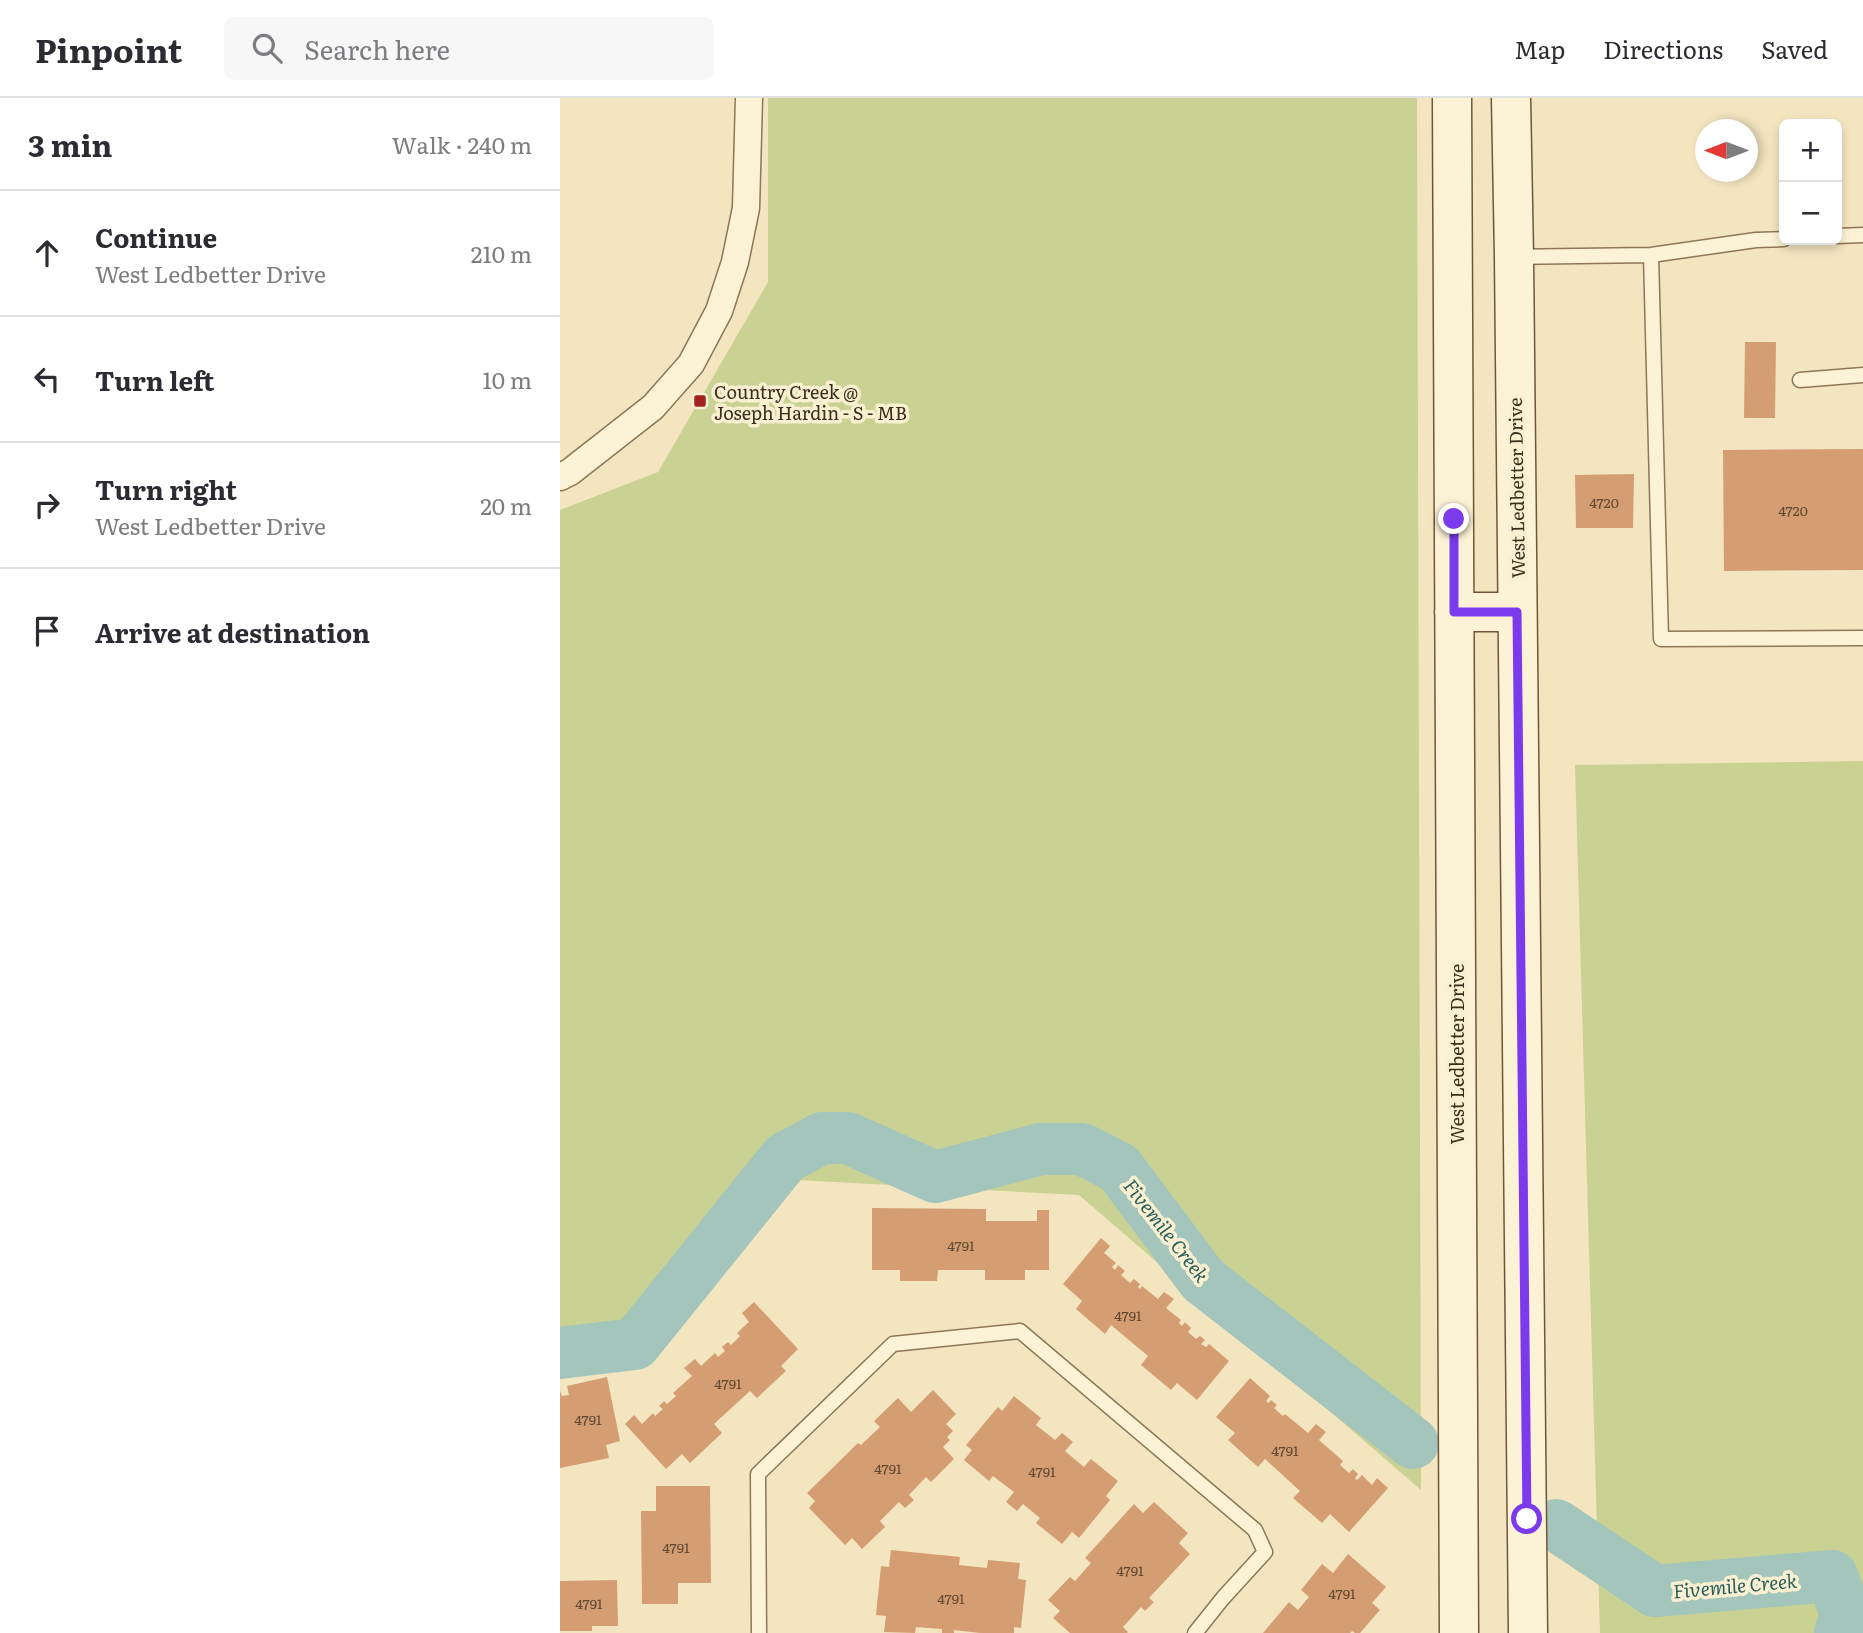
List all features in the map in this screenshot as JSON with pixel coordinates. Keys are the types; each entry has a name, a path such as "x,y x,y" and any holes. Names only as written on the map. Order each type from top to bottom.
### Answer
{"main road":[{"name":"West Ledbetter Drive","path":"1452,98 1459,1633"},
{"name":"West Ledbetter Drive","path":"1511,98 1528,1633"},
{"path":"1452,257 1514,257"},
{"path":"1454,612 1517,612"}],"street":[{"path":"560,477 653,407 691,364 719,311 735,261 746,208 748,98"}],"lane":[{"path":"1842,236 1863,235"},
{"path":"1514,257 1651,255 1779,239"},
{"path":"1651,255 1661,639 1863,638"},
{"path":"1800,380 1863,375"},
{"path":"759,1633 758,1474 893,1344 1020,1331 1255,1530 1265,1552 1195,1633"}],"green space":[{"path":"768,98 1417,98 1421,1490 1079,1195 796,1180 640,1358 560,1361 560,510 658,472 768,282"},
{"path":"1863,761 1863,1633 1600,1633 1575,765"}],"building":[{"path":"1745,342 1776,342 1775,418 1744,418"},
{"path":"1863,449 1863,570 1724,571 1723,450"},
{"path":"1634,474 1633,528 1576,528 1575,475"},
{"path":"872,1208 986,1209 986,1221 1037,1221 1037,1210 1049,1210 1049,1270 1025,1270 1025,1280 985,1280 985,1270 938,1270 937,1281 900,1281 900,1270 872,1270"},
{"path":"1101,1238 1110,1246 1104,1253 1116,1263 1112,1267 1115,1270 1118,1265 1125,1271 1121,1275 1130,1283 1134,1279 1140,1284 1140,1289 1142,1286 1158,1299 1164,1292 1174,1299 1166,1308 1181,1320 1179,1323 1182,1326 1185,1322 1191,1328 1188,1332 1196,1339 1200,1336 1205,1340 1201,1344 1206,1347 1209,1344 1229,1361 1197,1400 1177,1383 1171,1390 1141,1365 1148,1356 1111,1325 1105,1334 1076,1309 1082,1301 1063,1284"},
{"path":"754,1302 798,1349 781,1366 786,1371 757,1398 750,1391 714,1424 722,1433 690,1463 682,1454 666,1469 625,1424 634,1415 642,1424 653,1413 655,1416 663,1409 659,1406 664,1401 667,1404 676,1396 673,1393 692,1376 684,1368 695,1359 701,1366 715,1353 718,1357 725,1351 722,1347 728,1342 731,1345 740,1336 737,1333 749,1322 742,1313"},
{"path":"607,1377 620,1441 606,1445 609,1458 560,1468 560,1391 562,1396 569,1395 567,1386"},
{"path":"1250,1378 1270,1396 1266,1401 1269,1403 1271,1400 1277,1405 1274,1408 1283,1416 1285,1414 1308,1433 1316,1424 1326,1432 1319,1440 1343,1461 1340,1465 1349,1473 1353,1469 1358,1474 1355,1478 1357,1480 1362,1475 1372,1485 1377,1478 1388,1488 1349,1532 1330,1514 1322,1523 1293,1498 1300,1491 1265,1459 1258,1467 1228,1440 1235,1433 1216,1417"},
{"path":"933,1390 956,1414 946,1424 953,1431 947,1437 950,1440 943,1447 954,1459 931,1482 926,1477 909,1495 914,1500 905,1508 899,1502 880,1521 885,1527 862,1549 852,1538 845,1545 809,1508 815,1501 807,1493 858,1443 861,1445 880,1427 874,1421 898,1398 911,1412"},
{"path":"1014,1396 1041,1418 1036,1425 1055,1440 1062,1433 1073,1442 1065,1451 1084,1467 1091,1459 1118,1481 1106,1496 1110,1500 1079,1538 1072,1532 1062,1544 1036,1523 1040,1518 1023,1504 1017,1511 1006,1502 1014,1492 993,1476 989,1481 964,1460 972,1450 966,1445 998,1407 1002,1411"},
{"path":"656,1486 710,1486 711,1583 678,1583 678,1604 642,1604 641,1511 656,1511"},
{"path":"1154,1502 1188,1533 1179,1543 1190,1554 1149,1598 1154,1602 1145,1611 1141,1607 1123,1627 1127,1633 1070,1633 1053,1618 1060,1611 1048,1600 1070,1577 1075,1581 1091,1563 1085,1558 1134,1504 1143,1513"},
{"path":"891,1550 960,1557 959,1565 987,1568 988,1560 1020,1563 1018,1579 1026,1580 1021,1628 1014,1627 1014,1633 954,1630 954,1633 942,1633 942,1629 916,1627 915,1633 884,1632 886,1616 876,1615 881,1566 889,1567"},
{"path":"1348,1554 1386,1587 1372,1603 1380,1610 1360,1633 1263,1633 1289,1602 1298,1610 1309,1597 1301,1590 1322,1564 1333,1573"},
{"path":"617,1580 618,1626 592,1626 592,1631 560,1631 560,1581"}],"waterway":[{"name":"Fivemile Creek","path":"560,1353 635,1344 785,1158 822,1138 848,1138 935,1177 1041,1149 1082,1149 1119,1168 1203,1280 1413,1443"},
{"name":"Fivemile Creek","path":"1556,1525 1655,1591 1832,1576 1846,1614 1840,1633"}],"place":[{"name":"Country Creek @ Joseph Hardin - S - MB","path":"700,401"}],"route":[{"path":"1454,519 1454,612 1517,612 1527,1519"}]}
